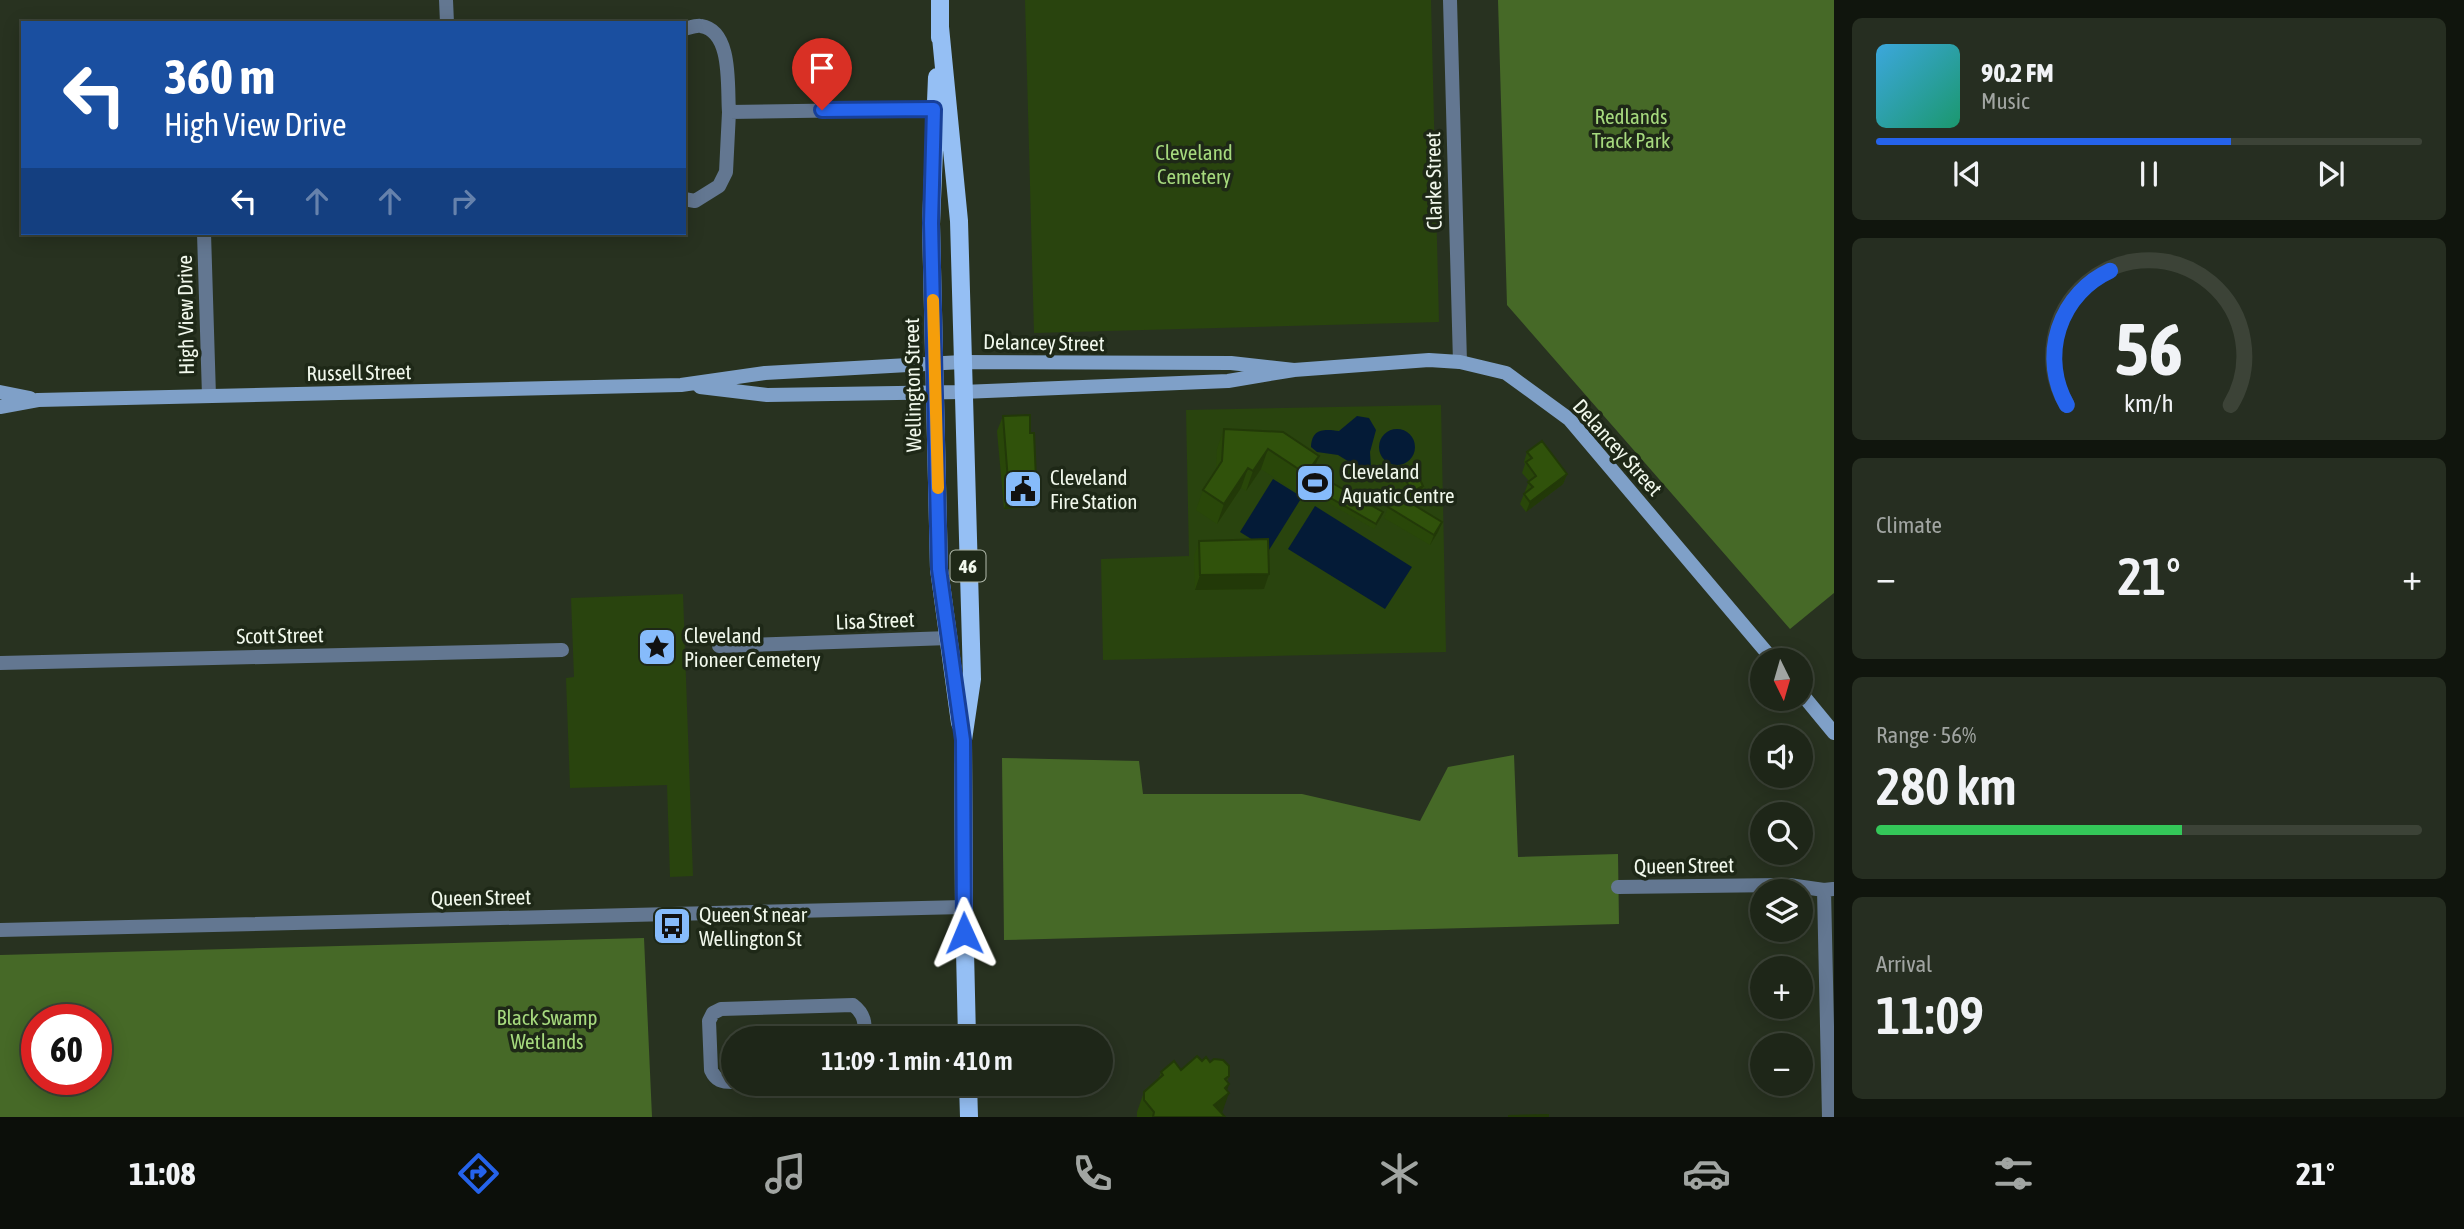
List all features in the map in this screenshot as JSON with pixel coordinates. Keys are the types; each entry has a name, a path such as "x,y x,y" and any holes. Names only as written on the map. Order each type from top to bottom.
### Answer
{"main road":[{"name":"Wellington Street","path":"940,0 931,223 939,569 963,740 967,1026"},
{"name":"Wellington Street","path":"940,27 959,221 972,679 963,740"},
{"name":"Delancey Street","path":"962,392 1228,381 1294,370 1429,360 1460,362 1506,373 1569,419 1763,648"},
{"name":"Delancey Street","path":"962,362 1231,363 1294,370"},
{"name":"Russell Street","path":"0,407 38,400 681,385 765,373 962,362"},
{"name":"Russell Street","path":"681,385 767,395 962,392"},
{"name":"Russell Street","path":"0,392 38,400"},
{"path":"1813,708 1834,733"},
{"path":"968,1096 969,1117"}],"street":[{"path":"446,0 447,21"},
{"name":"Clarke Street","path":"1450,0 1460,362"},
{"path":"686,29 701,26 713,32 725,46 729,112 726,172 719,186 695,201 686,199"},
{"path":"729,112 934,109"},
{"name":"High View Drive","path":"204,235 209,396"},
{"name":"Lisa Street","path":"719,646 949,638"},
{"name":"Scott Street","path":"0,663 562,650"},
{"name":"Queen Street","path":"1618,887 1789,885 1829,890"},
{"path":"1829,890 1829,1117"},
{"name":"Queen Street","path":"0,930 964,907"},
{"path":"721,1082 714,1078 711,1070 709,1021 713,1013 721,1009 853,1005 865,1018 865,1026"}],"green space":[{"name":"Cleveland Cemetery","path":"1025,0 1431,0 1439,322 1034,333"},
{"name":"Redlands Track Park","path":"1498,0 1834,0 1834,593 1790,629 1507,305"},
{"name":"Cleveland Aquatic Centre","path":"1441,405 1446,652 1103,660 1101,559 1189,556 1186,410"},
{"path":"683,594 693,876 670,877 667,785 570,788 566,678 574,677 571,598"},
{"path":"1514,755 1518,857 1618,854 1619,924 1004,940 1002,758 1139,761 1143,794 1302,794 1420,821 1448,767"},
{"name":"Black Swamp Wetlands","path":"644,938 652,1117 0,1117 0,955"}],"water":[{"path":"1357,416 1369,418 1376,430 1370,452 1371,468 1364,471 1338,455 1317,452 1311,447 1316,433 1324,430 1339,431"},
{"path":"1397,429 1410,434 1415,447 1410,460 1397,465 1384,460 1379,447 1384,434"},
{"path":"1273,479 1302,497 1269,550 1240,532"},
{"path":"1315,506 1412,567 1385,609 1288,549"}],"building":[{"path":"1030,415 1030,433 1034,433 1036,479 1025,479 1025,493 1009,494 1003,416"},
{"path":"1224,429 1283,432 1319,456 1306,474 1268,449 1253,471 1248,468 1224,504 1203,490 1222,461"},
{"path":"1542,441 1567,474 1530,502 1524,494 1533,487 1528,482 1536,476 1526,462 1532,458 1527,452"},
{"path":"1416,471 1423,486 1412,492 1404,477"},
{"path":"1327,480 1383,512 1376,524 1320,492"},
{"path":"1396,494 1442,522 1434,535 1388,507"},
{"path":"1268,539 1269,574 1200,575 1199,541"},
{"path":"1197,1056 1202,1061 1206,1057 1210,1062 1214,1059 1223,1060 1229,1066 1229,1076 1225,1079 1229,1084 1225,1088 1229,1093 1214,1105 1225,1117 1153,1117 1154,1112 1144,1100 1144,1092 1174,1061 1181,1070"},
{"path":"1509,1116 1548,1117 1509,1117"}],"slow traffic":[{"path":"933,300 938,488"}],"place":[{"name":"Cleveland Aquatic Centre","path":"1315,483"},
{"name":"Cleveland Fire Station","path":"1023,489"},
{"name":"Cleveland Pioneer Cemetery","path":"657,647"},
{"name":"Queen St near Wellington St","path":"672,926"}],"route":[{"path":"822,110 934,109 931,223 939,569 963,740 964,933"}]}
